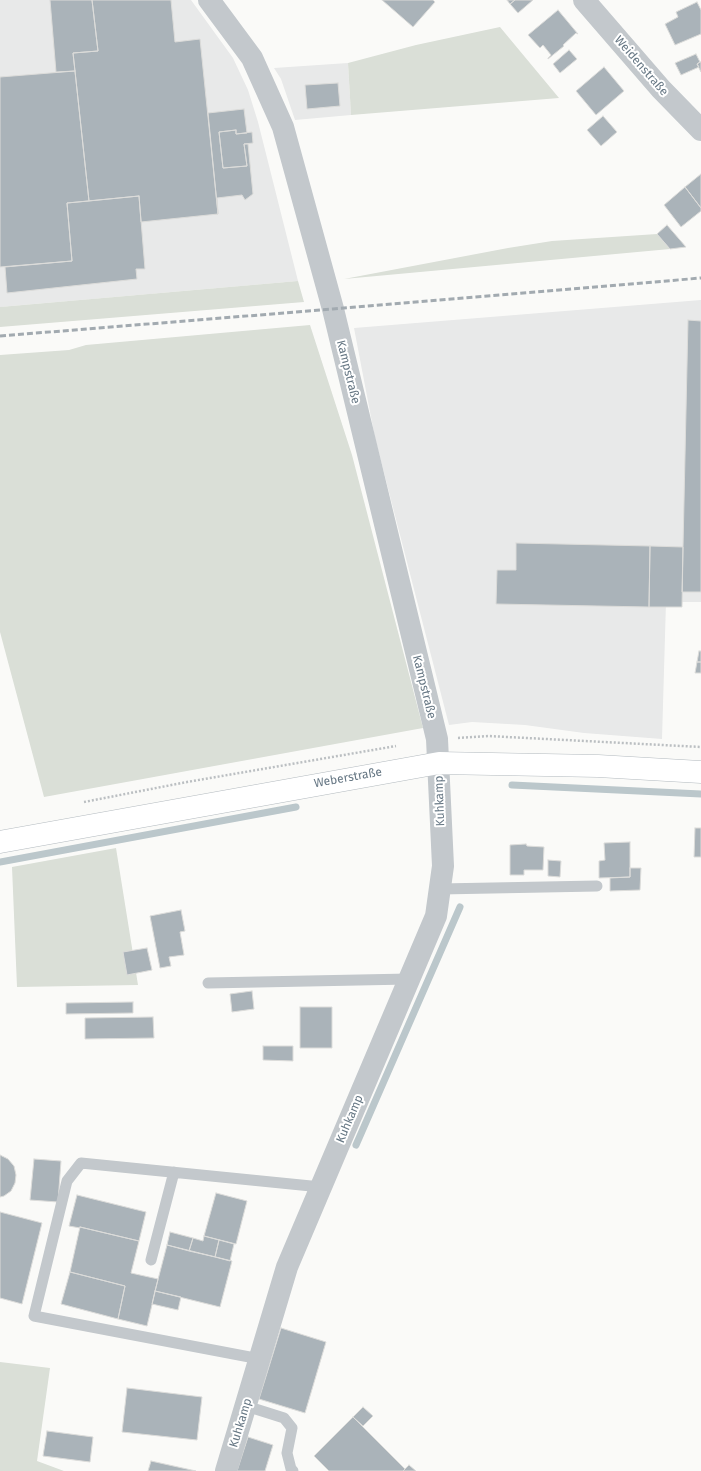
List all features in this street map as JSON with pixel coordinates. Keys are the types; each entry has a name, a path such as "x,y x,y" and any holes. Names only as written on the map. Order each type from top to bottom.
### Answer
{"main road":[{"name":"Weberstraße","path":"0,842 439,763 598,766 701,772"}],"street":[{"name":"Kampstraße","path":"210,0 252,58 283,127 335,317 437,739 439,763"},
{"name":"Weidenstraße","path":"584,0 661,89 701,130"},
{"name":"Kuhkamp","path":"226,1471 287,1268 436,916 443,866 439,763"}],"lane":[{"path":"440,890 597,886"},
{"path":"208,983 409,979"},
{"path":"260,1359 34,1316 67,1181 81,1163 321,1187"},
{"path":"151,1260 174,1172"},
{"path":"246,1406 284,1418 292,1428 287,1453 291,1469 293,1471"}],"shaded area":[{"path":"0,0 191,0 233,58 248,90 258,122 298,281 0,307"},
{"path":"500,27 559,98 351,115 348,63 416,45"},
{"path":"348,63 351,115 295,120 281,79 274,68"},
{"path":"657,234 670,249 344,279 552,241"},
{"path":"298,281 304,302 0,327 0,307"},
{"path":"701,300 701,602 666,602 662,739 584,733 525,725 472,722 449,725 375,438 354,328"},
{"path":"310,325 352,455 423,728 44,797 0,632 0,355 69,350 86,345"},
{"path":"116,848 138,985 17,987 12,867"},
{"path":"0,1362 50,1368 37,1461 64,1471 0,1471"}],"building":[{"path":"50,0 92,0 98,51 73,53 75,71 56,72"},
{"path":"92,0 171,0 175,42 200,39 218,214 141,222 139,196 89,201 73,53 98,51"},
{"path":"382,0 433,0 435,2 413,27"},
{"path":"507,0 515,0 510,4"},
{"path":"515,0 533,0 518,13 510,4"},
{"path":"697,2 701,10 701,34 675,45 665,24 678,17 676,12"},
{"path":"558,10 578,34 576,33 563,45 564,46 548,59 551,55 543,45 540,48 528,35"},
{"path":"569,50 577,59 560,73 553,64"},
{"path":"696,54 700,62 697,64 699,67 681,75 675,63"},
{"path":"701,62 701,72 697,64"},
{"path":"604,67 624,91 596,115 576,91"},
{"path":"75,71 89,201 67,203 72,261 0,267 0,77"},
{"path":"338,83 340,106 307,109 305,85"},
{"path":"244,109 247,133 236,134 236,130 219,132 223,168 247,166 244,144 248,144 253,194 245,200 242,195 217,198 218,214 208,113"},
{"path":"603,116 617,132 601,146 587,130"},
{"path":"236,130 236,134 252,132 253,143 244,144 247,166 223,168 219,132"},
{"path":"701,174 701,208 685,187"},
{"path":"685,187 701,208 701,211 681,227 664,205"},
{"path":"139,196 145,269 136,269 137,279 7,293 5,267 72,261 67,203"},
{"path":"667,225 686,247 670,249 657,234"},
{"path":"688,320 701,321 701,592 682,592"},
{"path":"516,543 650,546 649,607 496,604 497,570 516,570"},
{"path":"650,546 683,547 682,607 649,607"},
{"path":"699,651 701,651 701,662 697,662"},
{"path":"697,662 701,662 701,673 695,673"},
{"path":"695,828 701,828 701,857 694,857"},
{"path":"630,842 630,877 599,878 599,861 605,860 604,843"},
{"path":"526,844 527,846 544,847 543,870 524,870 524,875 510,875 510,845"},
{"path":"548,860 561,861 560,877 548,876"},
{"path":"630,868 641,868 640,890 610,891 610,878 630,877"},
{"path":"181,910 185,931 180,932 184,955 169,957 171,966 160,968 150,916"},
{"path":"147,948 152,970 127,975 123,952"},
{"path":"252,991 254,1009 232,1012 230,994"},
{"path":"133,1002 133,1013 66,1014 66,1003"},
{"path":"300,1007 332,1007 332,1048 300,1048"},
{"path":"153,1017 154,1038 85,1039 85,1018"},
{"path":"263,1046 293,1046 293,1061 263,1060"},
{"path":"0,1155 8,1159 14,1166 16,1175 15,1183 11,1191 0,1197"},
{"path":"34,1159 61,1161 58,1202 30,1200"},
{"path":"216,1193 247,1201 236,1244 204,1236"},
{"path":"77,1195 146,1212 139,1241 80,1227 69,1226"},
{"path":"0,1212 42,1223 22,1304 0,1298"},
{"path":"80,1227 139,1241 131,1273 158,1279 147,1326 118,1319 125,1286 70,1272"},
{"path":"170,1232 193,1238 189,1251 167,1245"},
{"path":"204,1236 219,1240 215,1257 189,1251 193,1238 203,1241"},
{"path":"219,1240 234,1244 230,1261 215,1257"},
{"path":"167,1245 232,1261 220,1307 155,1291"},
{"path":"70,1272 125,1286 118,1319 61,1304"},
{"path":"155,1291 181,1297 178,1310 152,1304"},
{"path":"281,1328 326,1342 305,1413 259,1399"},
{"path":"127,1388 202,1397 197,1440 122,1432"},
{"path":"363,1407 373,1416 363,1426 353,1417"},
{"path":"353,1417 405,1469 403,1471 329,1471 314,1456"},
{"path":"47,1431 93,1437 90,1462 43,1456"},
{"path":"248,1437 273,1445 265,1471 237,1471"},
{"path":"151,1461 196,1471 148,1471"},
{"path":"409,1465 416,1471 403,1471"}],"waterway":[{"path":"512,785 701,794"},
{"path":"0,862 296,807"},
{"path":"356,1145 460,907"}],"railway":[{"path":"0,336 701,278"}]}
